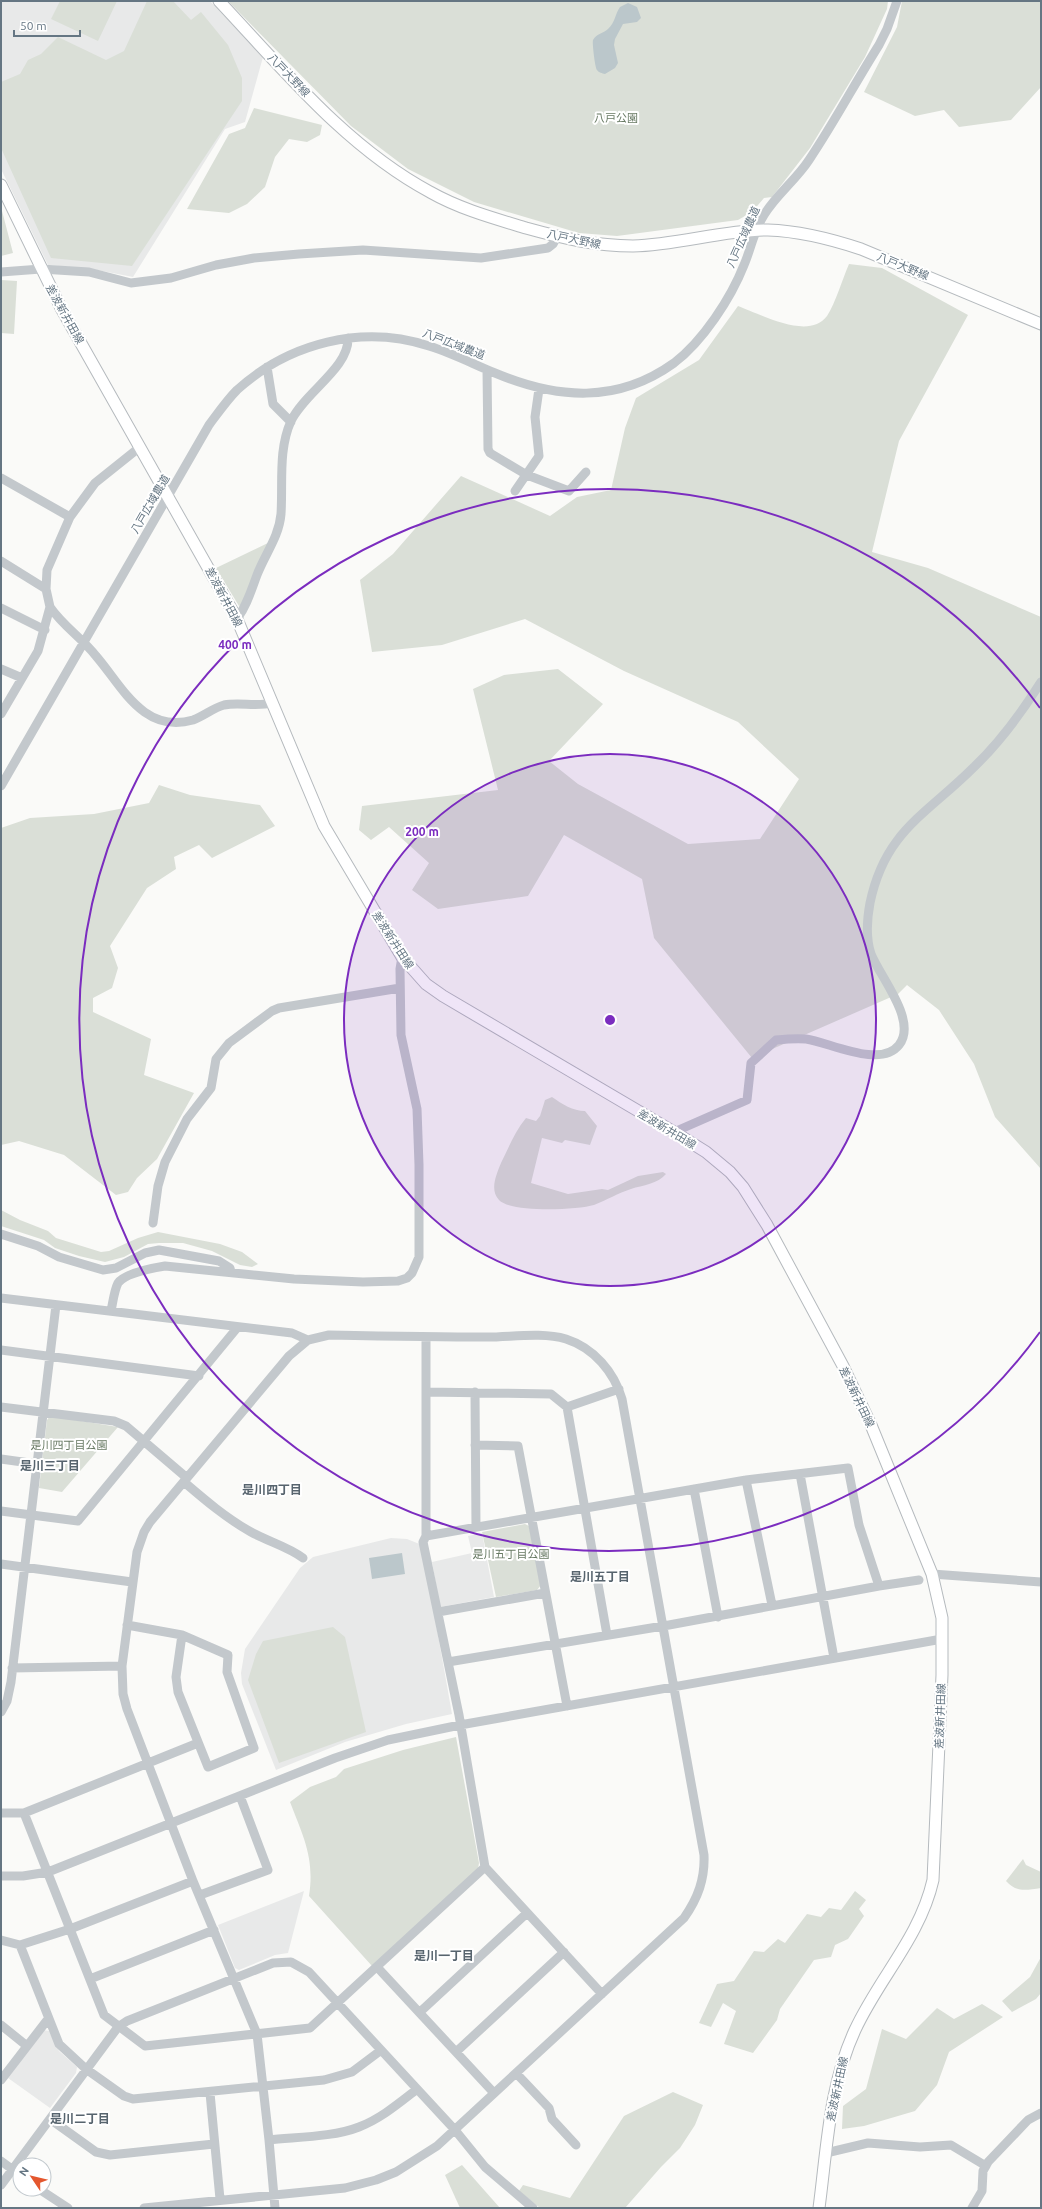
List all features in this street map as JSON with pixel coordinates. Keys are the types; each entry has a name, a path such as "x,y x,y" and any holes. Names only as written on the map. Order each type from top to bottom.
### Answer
{"main road":[{"name":"八戸大野線","path":"219,1 349,134 416,185 449,202 475,212 557,237 598,245 640,246 756,231 806,235 834,240 861,249 1041,324"},
{"name":"差波新井田線","path":"1,185 41,269 237,619 324,826 402,957 426,984 443,996 706,1152 730,1172 743,1187 767,1225 843,1366 871,1425 932,1574 942,1618 942,1639 935,1856 929,1896 919,1922 868,2006 847,2047 835,2090 819,2208"}],"street":[{"name":"八戸広域農道","path":"1,786 85,643 209,425 236,391 267,367 307,347 348,338 377,337 412,341 447,352 487,370 538,389 566,393 603,392 631,385 646,379 674,362 698,340 728,296 744,266 756,231 769,207 799,174 819,144 884,34 897,1"},
{"path":"1,272 41,269 89,272 131,283 171,278 216,265 246,259 299,254 363,250 481,258 548,248 553,244 557,237"},
{"path":"237,619 247,603 257,574 278,531 281,514 282,450 291,422 308,395 332,373 345,356 348,349 348,338"},
{"path":"267,367 273,404 291,422"},
{"path":"487,370 488,449 502,461 527,474 569,491 586,472"},
{"path":"515,491 539,456 535,417 538,389"},
{"path":"2,711 38,652 50,608 46,589 47,570 70,517 95,483 140,447"},
{"path":"1,478 70,517"},
{"path":"1,561 46,589"},
{"path":"1,608 45,630"},
{"path":"50,608 59,620 85,643 131,702 159,719 176,722 192,720 220,706 230,704 260,706 272,703"},
{"path":"1,669 22,678"},
{"path":"674,1132 747,1100 751,1063 776,1040 808,1039 859,1053 873,1054 891,1052 898,1046 904,1030 902,1018 894,997 877,969 867,937 870,905 878,870 887,853 905,829 974,767 1026,706 1041,682"},
{"path":"111,1311 119,1283 147,1269 165,1266 294,1279 364,1282 398,1281 407,1278 416,1267 419,1257 420,1220 417,1109 401,1034 400,969 402,957"},
{"path":"153,1223 158,1186 165,1162 187,1119 210,1088 216,1059 229,1042 272,1011 279,1008 400,988"},
{"path":"1,1234 38,1246 59,1257 103,1270 116,1268 145,1253 159,1250 219,1262 230,1268 231,1272"},
{"path":"1,1298 238,1328 292,1333 308,1340"},
{"path":"1,1712 7,1701 12,1668 56,1305"},
{"path":"1,1511 78,1521 238,1328"},
{"path":"144,2208 220,2199 274,2196 345,2188 376,2180 412,2163 455,2130 516,2074 684,1918 695,1902 701,1886 704,1855 619,1389 610,1373 598,1359 587,1350 567,1340 531,1337 329,1335 308,1340 290,1356 185,1480 144,1532 137,1552 126,1625 122,1666 123,1694 127,1709 193,1881 257,2034 269,2140 274,2196 275,2208"},
{"path":"426,1337 426,1536 423,1542 448,1662 485,1867 602,1994"},
{"path":"1,1350 199,1376"},
{"path":"567,1407 619,1389"},
{"path":"426,1392 551,1394 567,1407 607,1635"},
{"path":"475,1392 476,1527"},
{"path":"1,1407 114,1421 126,1426 144,1441 210,1504 249,1531 277,1546 294,1552 303,1558"},
{"path":"475,1445 518,1446 567,1706"},
{"path":"1,1459 37,1464"},
{"path":"426,1536 746,1480 848,1468 860,1525 879,1586"},
{"path":"800,1474 834,1658"},
{"path":"746,1480 772,1605"},
{"path":"694,1489 718,1616"},
{"path":"1,1564 132,1582"},
{"path":"932,1574 1041,1582"},
{"path":"448,1662 663,1626 772,1605 822,1598 879,1586 919,1580"},
{"path":"438,1612 545,1592"},
{"path":"126,1625 182,1635 228,1655 227,1672 254,1748 208,1767 178,1692 177,1665 182,1635"},
{"path":"1,1876 23,1876 48,1872 335,1758 388,1740 460,1725 942,1639"},
{"path":"12,1668 122,1666"},
{"path":"1,1813 24,1813 198,1743"},
{"path":"200,1895 268,1870 240,1796"},
{"path":"24,1813 104,2015 145,2046 310,2028 485,1867"},
{"path":"1,1940 20,1945 70,1929 193,1881"},
{"path":"420,2012 527,1913"},
{"path":"90,1979 214,1930"},
{"path":"20,1945 59,2044 86,2069 124,2096 133,2099 210,2093 324,2080 352,2072 380,2051"},
{"path":"456,2052 564,1952"},
{"path":"26,2157 86,2069 118,2027 273,1963 291,1962 309,1972 416,2090 455,2130 485,2166 533,2208"},
{"path":"377,1967 494,2093"},
{"path":"1,2080 48,2019"},
{"path":"1,2025 27,2046"},
{"path":"516,2074 549,2108 552,2119 576,2145"},
{"path":"269,2140 358,2128 384,2115 416,2090"},
{"path":"210,2093 220,2199"},
{"path":"972,2208 982,2191 986,2166 1028,2120 1041,2112"},
{"path":"50,2120 96,2152 110,2155 214,2144"},
{"path":"826,2152 868,2143 920,2147 951,2145 986,2166"},
{"path":"1,2161 12,2169"},
{"path":"1,2185 12,2175"},
{"path":"51,2197 68,2208"}],"shaded area":[{"path":"1,1 210,1 263,57 245,122 225,129 133,277 92,269 48,265 1,169"},
{"path":"628,3 637,7 641,18 637,22 623,24 615,39 614,45 618,63 615,68 605,74 601,73 597,70 595,65 593,40 596,36 606,31 610,27 620,7"},
{"path":"482,1533 494,1597 440,1607 432,1562 472,1553 468,1536"},
{"path":"391,1538 407,1539 422,1545 452,1714 406,1724 345,1742 276,1770 242,1684 241,1673 245,1649 300,1568 313,1557"},
{"path":"402,1553 405,1574 372,1579 369,1558"},
{"path":"304,1891 288,1953 275,1955 239,1970 235,1968 218,1925"},
{"path":"43,2030 49,2031 59,2051 77,2067 76,2073 50,2108 8,2078"}],"green space":[{"path":"60,1 117,1 98,41 51,19"},
{"path":"147,1 173,1 191,20 201,12 228,45 242,78 242,101 132,266 51,258 1,148 1,82 20,74 28,60 41,54 58,37 106,60 124,51"},
{"name":"八戸公園","path":"228,1 888,1 887,9 865,57 810,148 772,197 764,198 752,212 738,220 617,236 579,233 474,202 408,169 351,126"},
{"path":"902,1 1041,1 1041,87 1011,120 959,127 944,110 915,116 864,92 897,27"},
{"path":"254,108 322,125 320,135 307,142 289,139 275,157 265,187 247,204 229,213 187,209 229,134 245,128"},
{"path":"1,207 13,253 1,256"},
{"path":"849,264 882,268 968,315 899,441 872,552 928,568 1041,617 1041,1169 995,1117 974,1064 939,1010 907,985 898,994 752,1058 654,938 642,879 564,835 528,896 438,909 412,890 429,863 389,827 371,840 359,830 362,806 498,790 473,689 504,675 558,669 603,704 549,761 578,784 688,844 760,839 799,779 738,722 624,671 525,619 442,645 372,652 360,580 393,554 461,476 550,516 577,497 611,490 625,428 636,398 699,360 738,306 771,319 797,326 809,326 819,323 827,316 836,298"},
{"path":"1,280 17,281 14,334 1,333"},
{"path":"270,542 244,603 239,606 216,568"},
{"path":"159,785 190,795 260,805 275,826 212,858 199,845 174,857 176,869 147,888 110,946 118,968 112,988 93,998 93,1012 151,1039 144,1075 194,1093 157,1159 137,1178 128,1192 116,1195 64,1155 19,1141 1,1145 1,828 30,818 94,814 149,803"},
{"path":"552,1097 564,1105 585,1111 597,1126 590,1145 565,1140 562,1143 542,1138 531,1183 568,1194 602,1189 608,1190 638,1176 663,1172 666,1174 655,1182 626,1191 586,1207 530,1209 506,1204 499,1200 496,1196 494,1187 495,1182 501,1163 512,1139 526,1118 536,1121 540,1116 545,1100"},
{"path":"1,1210 20,1220 48,1231 56,1238 101,1252 109,1251 138,1238 158,1232 220,1244 242,1252 258,1264 252,1267 240,1265 212,1251 183,1243 148,1244 124,1257 105,1262 79,1256 55,1248 44,1240 1,1226"},
{"name":"是川四丁目公園","path":"50,1416 118,1427 62,1492 39,1488 47,1420"},
{"name":"是川五丁目公園","path":"525,1524 529,1526 541,1585 537,1590 496,1597 482,1532"},
{"path":"333,1627 345,1637 366,1732 279,1763 248,1680 256,1654 263,1641"},
{"path":"456,1737 479,1863 478,1869 372,1966 309,1896 310,1870 307,1848 290,1802 310,1787 336,1777 344,1769 403,1750"},
{"path":"1023,1859 1026,1865 1041,1872 1041,1888 1022,1890 1010,1885 1006,1881"},
{"path":"855,1891 866,1900 859,1909 864,1916 848,1939 835,1945 831,1957 814,1960 780,2009 777,2020 753,2053 724,2044 736,2011 723,2003 711,2027 699,2023 717,1984 734,1981 754,1951 764,1952 778,1939 785,1943 807,1914 821,1917 829,1908 841,1910"},
{"path":"1041,1957 1041,1993 1036,1999 1012,2012 1002,2001 1030,1977"},
{"path":"982,2004 1003,2017 949,2052 937,2085 915,2111 864,2126 842,2129 843,2106 866,2089 882,2029 906,2039 937,2008 954,2019"},
{"path":"673,2092 703,2105 695,2125 680,2148 625,2208 540,2208 519,2191 523,2185 570,2198 624,2116"},
{"path":"462,2165 500,2208 460,2208 445,2175"}],"district":[{"name":"是川三丁目","path":"50,1466"},
{"name":"是川四丁目","path":"272,1490"},
{"name":"是川五丁目","path":"600,1577"},
{"name":"是川一丁目","path":"444,1956"},
{"name":"是川二丁目","path":"80,2119"}]}
